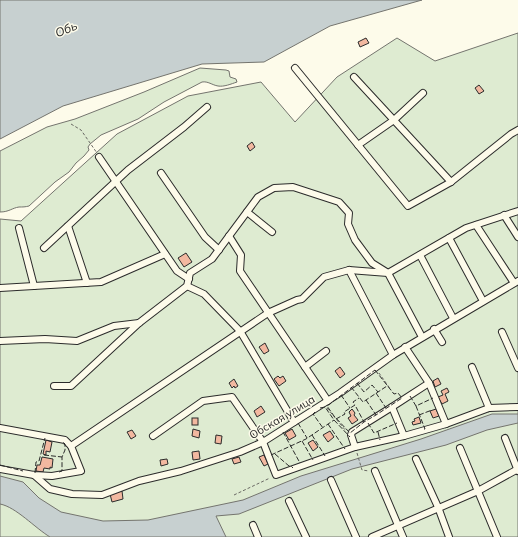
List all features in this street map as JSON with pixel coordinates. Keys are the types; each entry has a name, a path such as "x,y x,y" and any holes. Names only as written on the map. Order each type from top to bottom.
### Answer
{"street":[{"path":"295,68 408,206 451,182 518,130"},
{"path":"354,77 451,182"},
{"path":"358,145 394,120 424,94"},
{"path":"44,248 128,170 208,107"},
{"path":"99,156 177,271 189,278"},
{"path":"161,173 205,236 219,250"},
{"path":"54,386 71,386 139,323 188,286 190,273 212,259 258,197 274,188 294,187 339,202 349,213 348,224 355,240 372,262 388,273 422,337"},
{"path":"71,446 268,313 296,300 302,299 324,277 349,270 388,273 466,228 518,211"},
{"path":"247,212 272,232"},
{"path":"504,215 518,237"},
{"path":"476,224 516,282"},
{"path":"68,226 87,283"},
{"path":"19,228 34,286"},
{"path":"229,236 241,255 240,271 328,401"},
{"path":"449,238 483,301"},
{"path":"0,288 101,282 165,254"},
{"path":"420,255 453,318"},
{"path":"349,270 392,355"},
{"name":"Обская улица","path":"34,476 50,489 72,494 102,495 139,481 181,471 240,452 263,442 328,401 392,355 516,282"},
{"path":"188,286 204,294 240,331 294,422"},
{"path":"0,341 45,339 77,340 114,326 139,323"},
{"path":"434,329 442,342"},
{"path":"502,332 518,368"},
{"path":"405,347 429,383 446,424"},
{"path":"305,368 326,351"},
{"path":"472,367 489,408"},
{"path":"355,447 351,435 352,432 429,383"},
{"path":"153,436 203,401 232,397 263,442 276,475 355,447 404,436 446,424 489,408 518,407"},
{"path":"392,407 404,436"},
{"path":"0,428 65,440 71,446 81,471 52,476 34,476 0,469"},
{"path":"372,537 438,507 478,491 518,470 505,438"},
{"path":"460,448 497,537"},
{"path":"416,459 438,507 449,537"},
{"path":"375,471 404,537"},
{"path":"331,480 356,537"},
{"path":"289,501 306,537"},
{"path":"253,525 258,537"}],"path":[{"path":"71,124 81,130 99,156"},
{"path":"375,368 391,390"},
{"path":"328,401 326,406 328,410 343,429 351,435"},
{"path":"355,447 362,470 375,471"},
{"path":"234,495 276,475"}],"green space":[{"path":"518,33 518,537 0,537 0,219 21,221 117,134 188,96 261,82 295,122 337,77 397,38 435,61"},
{"path":"200,68 229,71 230,77 236,79 237,82 228,85 216,86 202,82 164,102 138,119 101,135 90,144 88,147 89,150 69,172 55,182 29,206 0,212 0,151 47,127 75,119"}],"water":[{"name":"Обь","path":"0,0 422,0 330,26 264,62 202,64 63,106 0,139"},
{"path":"492,414 518,414 518,423 487,430 446,445 352,469 239,514 216,516 226,537 50,537 19,513 0,504 0,476 23,482 39,498 61,512 103,521 148,520 243,500 301,476 421,439"}],"building":[{"path":"366,38 369,43 360,47 358,42"},
{"path":"479,85 484,91 479,94 475,88"},
{"path":"252,142 255,147 250,151 247,146"},
{"path":"186,253 192,262 184,267 178,258"},
{"path":"265,343 269,351 264,354 259,347"},
{"path":"340,367 345,374 340,378 335,371"},
{"path":"278,376 280,378 283,376 286,381 279,386 274,379"},
{"path":"438,378 441,384 435,387 433,381"},
{"path":"234,379 238,386 235,388 234,386 232,388 229,383"},
{"path":"447,388 449,392 445,394 448,401 442,404 438,397 443,395 441,391"},
{"path":"261,406 265,412 257,417 254,411"},
{"path":"352,409 358,420 352,424 348,418 351,416 349,412"},
{"path":"436,409 439,416 433,418 430,411"},
{"path":"419,417 421,423 413,425 412,422 415,421 414,419"},
{"path":"192,418 198,418 198,425 192,425"},
{"path":"193,429 200,431 199,438 192,436"},
{"path":"292,429 296,436 289,440 285,433"},
{"path":"132,430 136,436 131,439 127,432"},
{"path":"330,431 334,437 328,442 323,435"},
{"path":"216,435 222,436 221,444 215,443"},
{"path":"46,440 52,442 50,452 46,451 46,455 43,454"},
{"path":"313,440 318,447 313,451 308,443"},
{"path":"199,451 200,459 193,460 192,452"},
{"path":"264,455 268,464 264,466 259,457"},
{"path":"42,457 53,459 52,468 44,468 43,472 36,471 37,465 40,465"},
{"path":"239,457 241,462 234,464 232,459"},
{"path":"167,459 168,464 161,466 160,460"},
{"path":"122,491 123,499 112,502 110,494"}],"fence":[{"path":"375,370 394,394 398,393 402,398 364,422 350,433 327,406 375,370"},
{"path":"357,383 364,392 372,385 378,392"},
{"path":"351,387 363,402 387,386"},
{"path":"376,393 386,408"},
{"path":"341,395 350,408"},
{"path":"410,396 416,406 433,398"},
{"path":"336,419 345,414 344,412 355,405 353,402 359,398"},
{"path":"366,400 376,415"},
{"path":"416,406 424,429"},
{"path":"320,408 325,407 334,420 350,437"},
{"path":"356,407 364,422"},
{"path":"419,415 432,410"},
{"path":"315,412 313,414 323,428"},
{"path":"271,455 306,439 334,420"},
{"path":"298,423 307,438"},
{"path":"368,423 374,433 397,423"},
{"path":"328,424 345,449"},
{"path":"283,432 300,463"},
{"path":"378,432 380,440"},
{"path":"312,435 325,456"},
{"path":"35,473 36,462 39,461 45,438"},
{"path":"302,441 313,460"},
{"path":"59,472 62,471 62,457 65,450 65,444 63,442"},
{"path":"275,454 293,468"},
{"path":"44,455 62,457"},
{"path":"0,465 23,471"}]}
